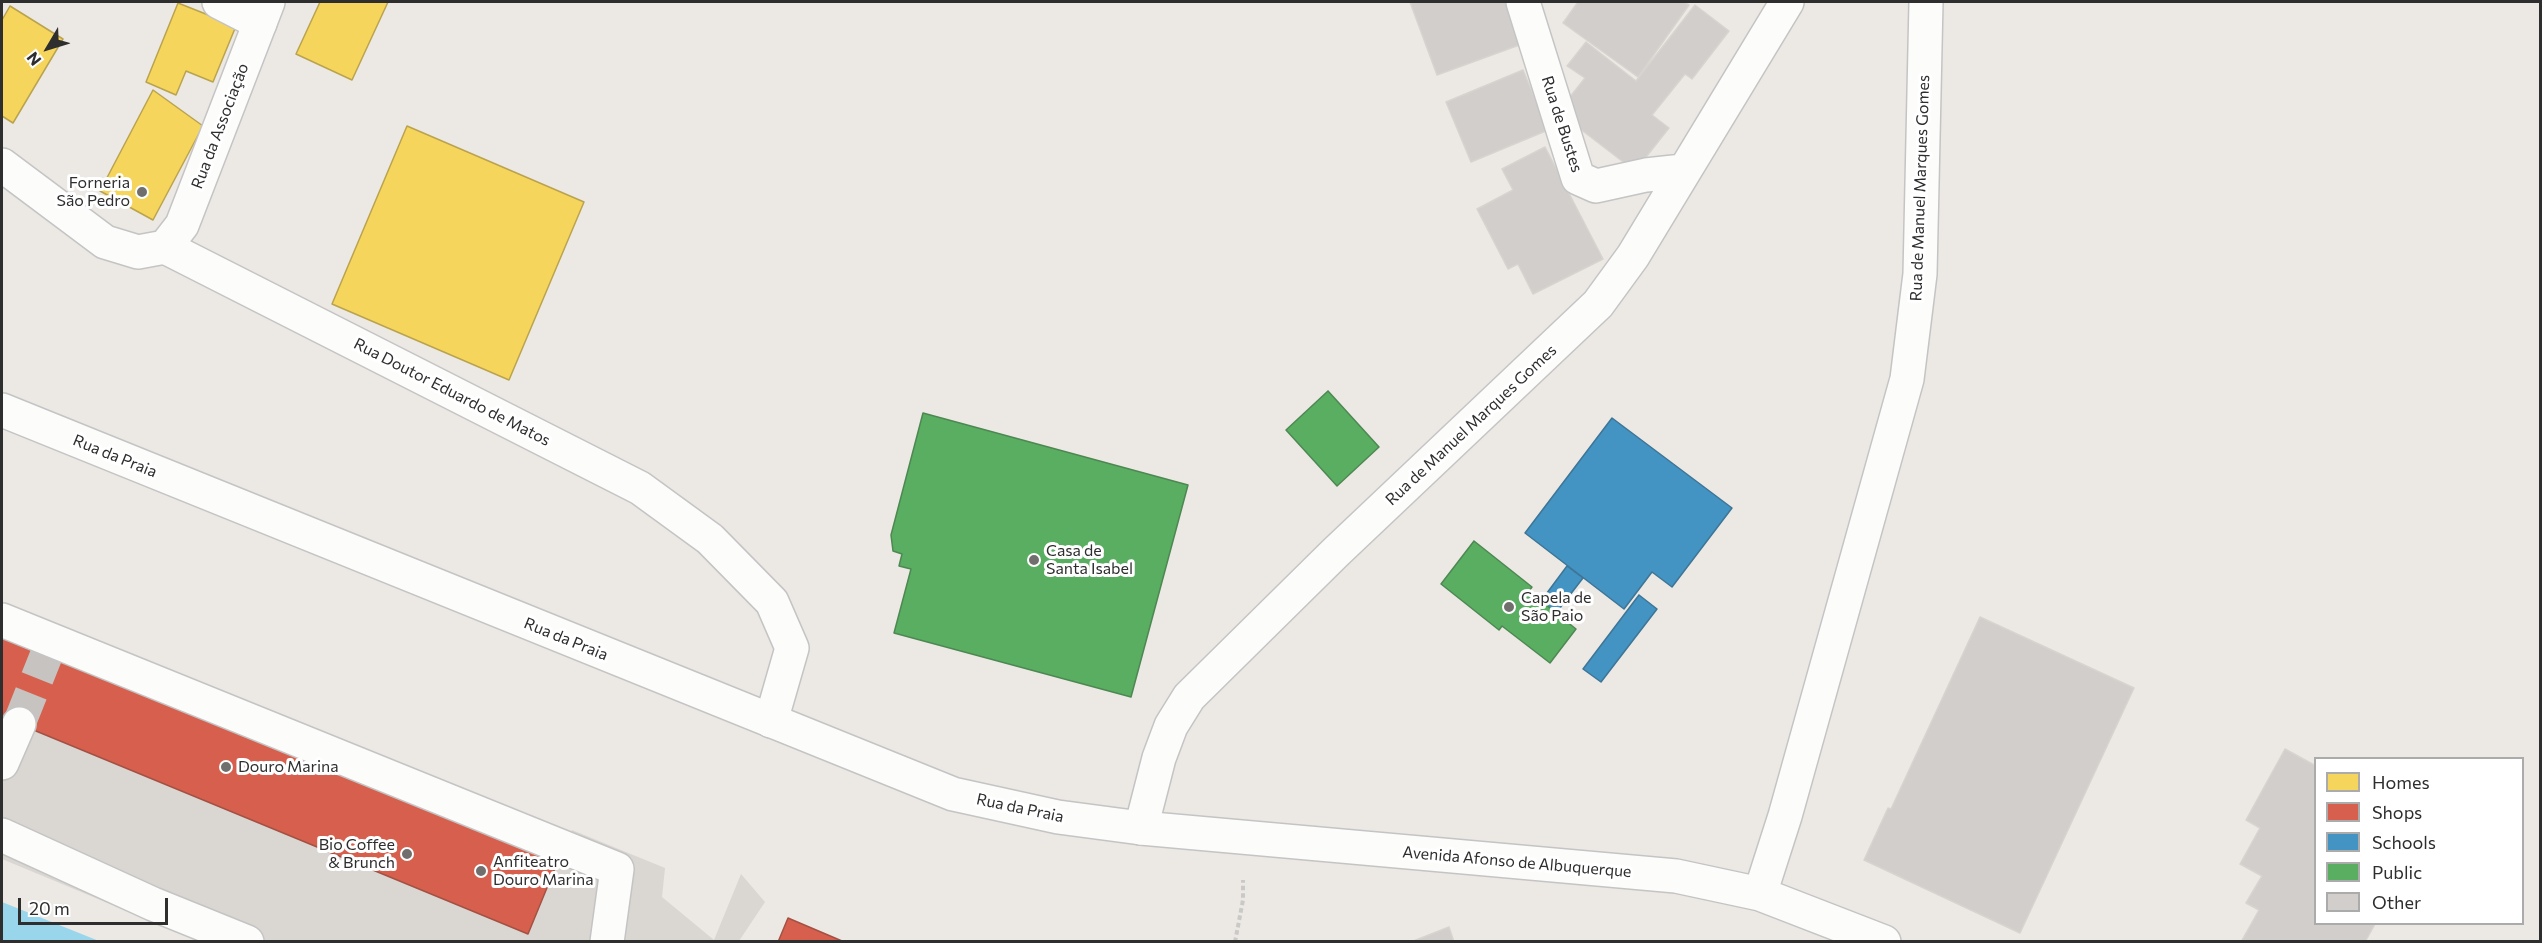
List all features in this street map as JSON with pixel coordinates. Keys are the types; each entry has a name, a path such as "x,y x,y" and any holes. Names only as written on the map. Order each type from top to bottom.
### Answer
{"street":[{"path":"219,2 264,12"},
{"name":"Rua de Bustes","path":"1523,2 1578,178 1596,186 1646,175 1683,171"},
{"name":"Rua de Manuel Marques Gomes","path":"1141,828 1159,758 1171,726 1189,698 1335,553 1598,304 1633,256 1787,2"},
{"name":"Rua de Manuel Marques Gomes","path":"1760,894 1785,816 1907,379 1920,274 1926,2"},
{"name":"Rua da Associação","path":"165,247 182,225 264,12"},
{"path":"2,165 105,243 138,252 165,247"},
{"name":"Rua Doutor Eduardo de Matos","path":"165,247 640,488 710,539 772,602 792,648 771,721"},
{"name":"Rua da Praia","path":"2,410 953,794 1058,817 1141,828"},
{"path":"2,620 50,646 617,869 607,942"},
{"path":"2,763 19,724"},
{"name":"Avenida Afonso de Albuquerque","path":"1141,828 1676,876 1760,894 1884,942"},
{"path":"2,835 153,904 247,942"}],"path":[{"path":"1235,942 1243,900 1243,877"}],"shaded area":[{"path":"2,717 527,933 572,830 665,868 662,897 714,940 741,874 765,902 739,941 199,941 2,859"}],"water":[{"path":"2,902 99,941 2,941"}],"building: Homes":[{"path":"320,2 388,2 352,80 296,54"},
{"path":"178,3 236,26 213,82 186,71 176,95 146,82"},
{"path":"10,6 63,39 13,123 2,116 2,20"},
{"path":"153,90 203,126 153,220 100,191"},
{"path":"407,126 584,202 509,380 332,304"}],"building: Shops":[{"name":"Douro Marina","path":"2,632 558,861 528,934 2,717"},
{"path":"788,918 842,941 778,942"}],"building: Schools":[{"path":"1612,418 1732,508 1672,587 1652,572 1624,609 1525,533"},
{"path":"1567,566 1583,578 1556,613 1541,601"},
{"path":"1639,595 1657,609 1601,682 1583,669"}],"building: Public":[{"path":"1328,391 1379,447 1337,486 1286,430"},
{"name":"Casa de Santa Isabel","path":"923,413 1188,485 1131,697 894,633 911,569 899,566 902,554 893,551 891,535"},
{"name":"Capela de São Paio","path":"1474,541 1532,587 1529,591 1576,629 1550,663 1502,626 1499,630 1441,584"}],"building: Other":[{"path":"1410,2 1506,2 1522,44 1437,75"},
{"path":"1578,2 1684,2 1689,5 1638,77 1563,23"},
{"path":"1695,5 1729,31 1692,79 1685,74 1652,115 1669,128 1635,171 1558,112 1585,78 1567,66 1586,42 1636,81"},
{"path":"1523,70 1548,130 1471,162 1446,102"},
{"path":"1545,147 1603,259 1533,294 1518,264 1508,269 1477,209 1513,190 1502,169"},
{"path":"1980,617 2134,688 2020,933 1864,860 1888,808 1891,809"},
{"path":"2285,749 2314,765 2314,925 2374,925 2365,942 2241,942 2259,910 2246,903 2262,876 2240,864 2260,828 2246,820"},
{"path":"1449,927 1454,942 1411,942"}],"tunnel":[{"path":"19,724 48,651"}],"place":[{"name":"Forneria São Pedro","path":"142,192"},
{"name":"Casa de Santa Isabel","path":"1034,560"},
{"name":"Capela de São Paio","path":"1509,607"},
{"name":"Douro Marina","path":"226,767"},
{"name":"Bio Coffee & Brunch","path":"407,854"},
{"name":"Anfiteatro Douro Marina","path":"481,871"}]}
